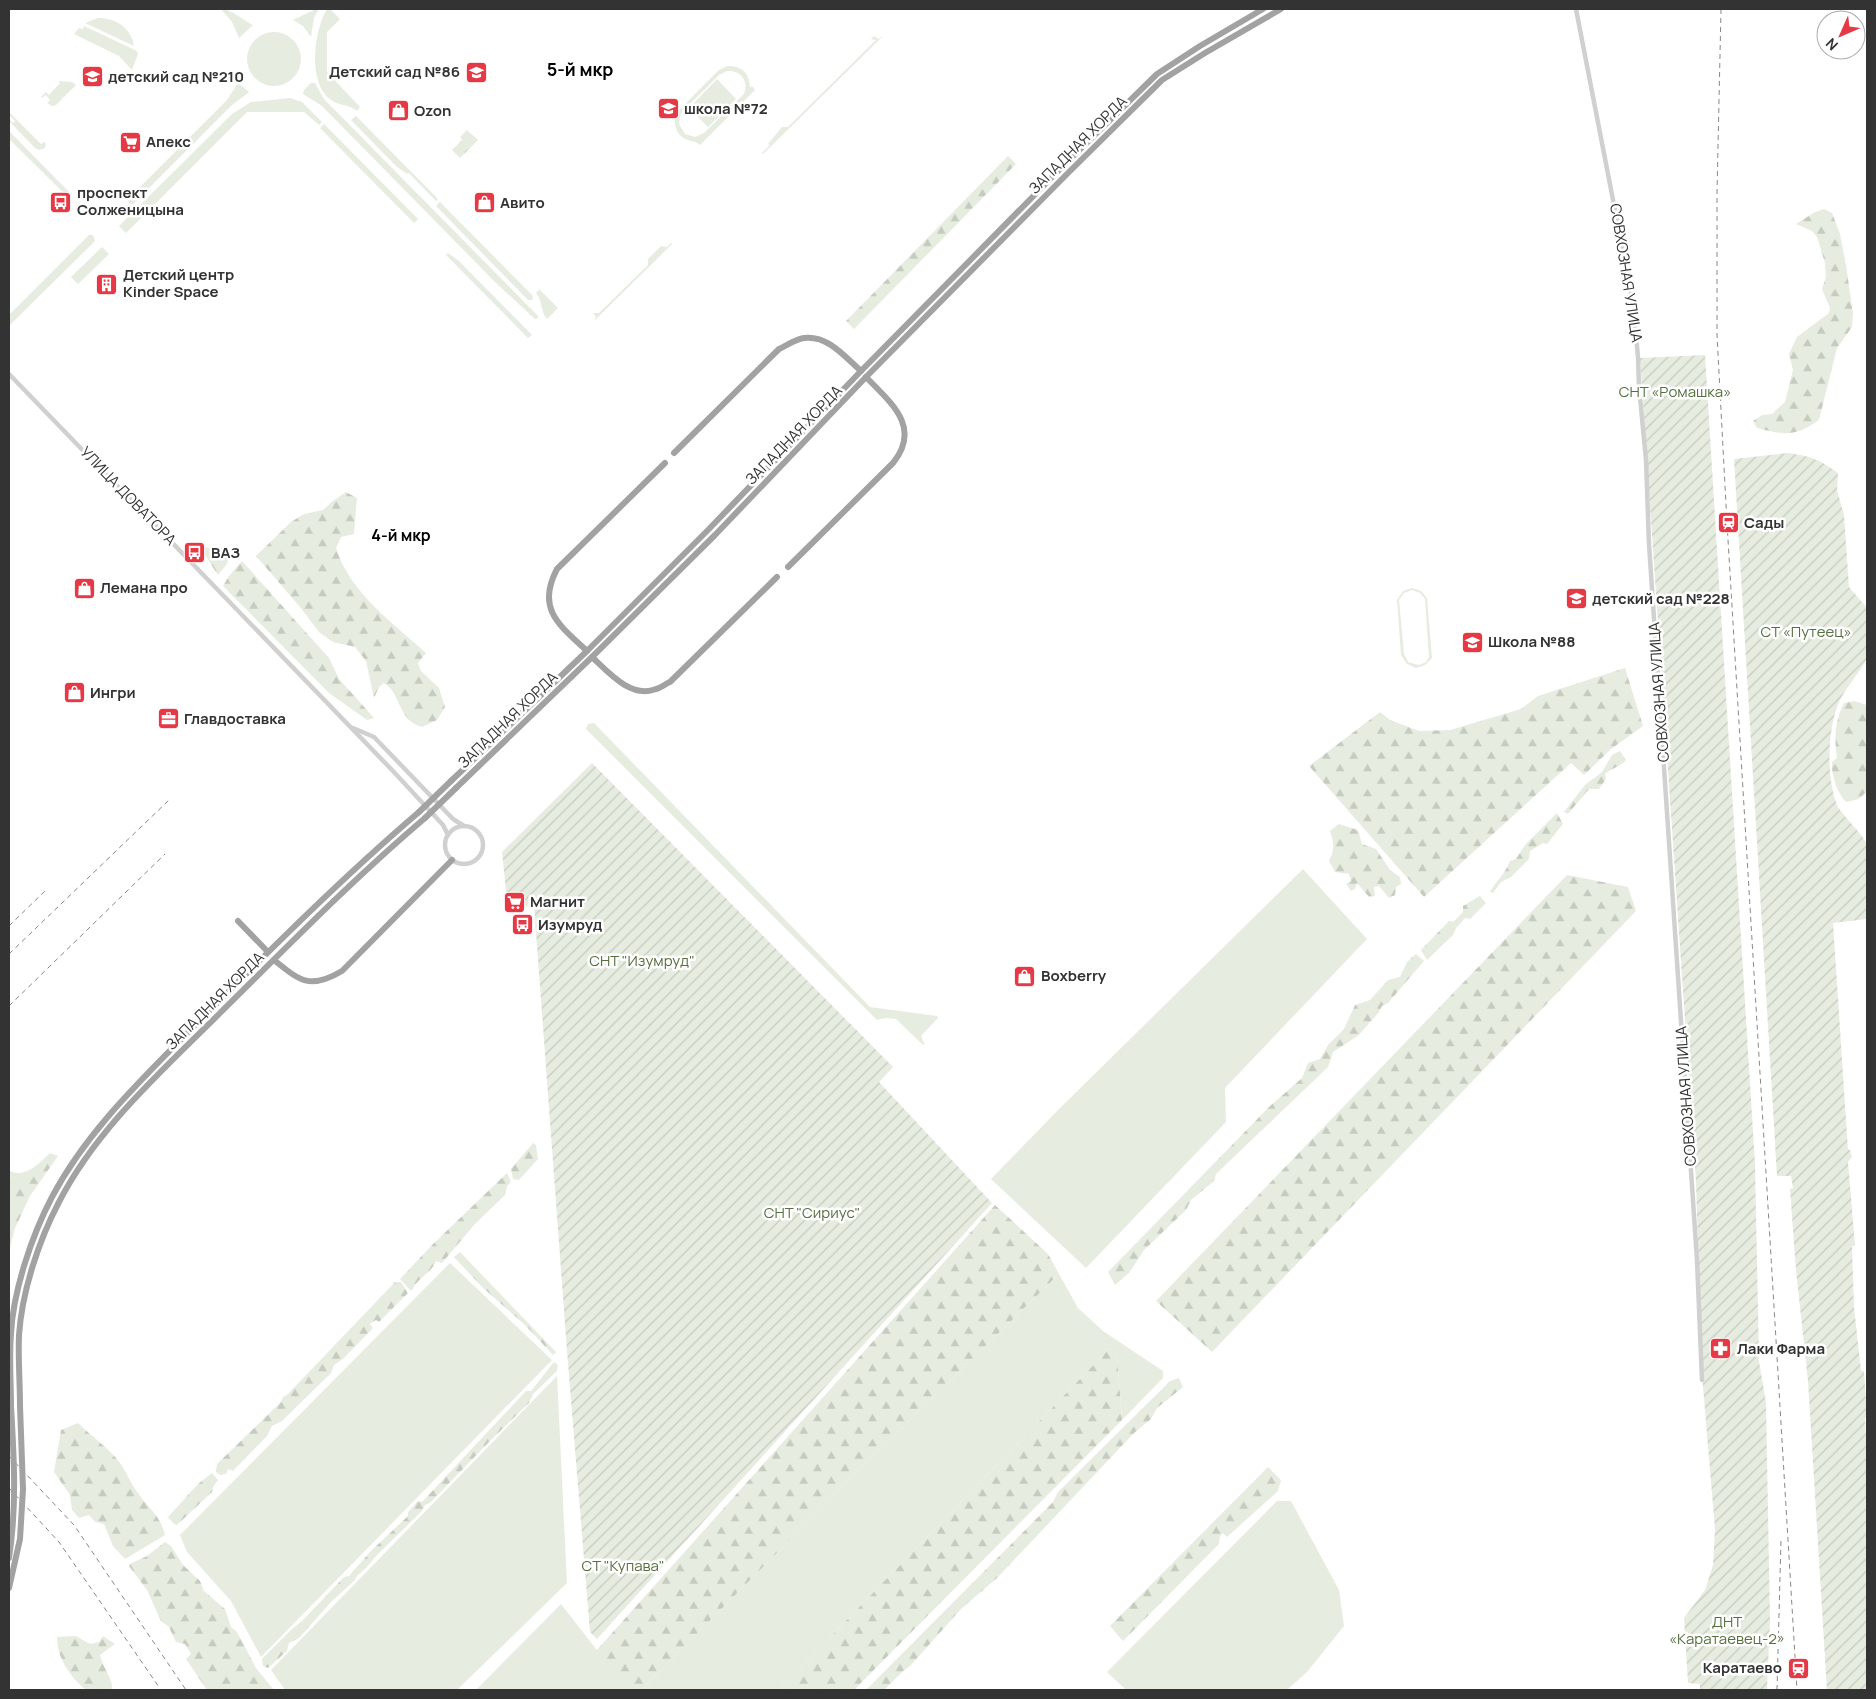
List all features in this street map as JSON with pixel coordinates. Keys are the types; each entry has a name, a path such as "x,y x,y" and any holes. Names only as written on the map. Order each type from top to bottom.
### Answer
{"highway":[{"name":"ЗАПАДНАЯ ХОРДА","path":"9,1558 15,1485 11,1334 17,1291 38,1229 52,1197 75,1159 107,1117 268,952 377,848 451,782 587,651 737,501 860,371 1157,74 1263,9"},
{"name":"ЗАПАДНАЯ ХОРДА","path":"9,1588 20,1539 23,1488 19,1334 26,1292 49,1224 59,1201 82,1163 113,1122 274,960 383,854 425,818 715,535 866,377 1162,80 1205,52 1281,9"},
{"path":"674,453 779,349 792,343 804,338 818,339 833,346 860,371"},
{"path":"788,567 893,463 903,446 903,421 895,407 866,377"},
{"path":"587,651 564,629 551,612 548,594 552,579 557,569 665,463"},
{"path":"592,657 624,685 637,690 647,691 656,689 670,682 777,577"},
{"path":"274,960 292,975 302,980 313,982 323,981 332,977 342,971 452,860"},
{"path":"238,921 268,952"}],"street":[{"name":"СОВХОЗНАЯ УЛИЦА","path":"1576,9 1623,243 1634,312 1638,357 1638,387 1646,460 1649,544 1696,1251 1702,1380"},
{"name":"УЛИЦА ДОВАТОРА","path":"9,374 350,726 443,826 448,835"},
{"name":"УЛИЦА ДОВАТОРА","path":"350,726 374,737 454,819 464,826"},
{"path":"464,826 471,827 480,834 483,840 483,850 478,859 470,864 460,864 452,860 447,854 445,846 448,835 453,829 464,826"}],"green space":[{"path":"221,9 233,13 253,25 239,38 232,22"},
{"path":"319,9 314,18 311,37 303,26 293,20"},
{"path":"327,9 330,9 340,19 327,32 327,72 360,107 357,111 331,100 323,92 318,82 315,56 316,43 322,18"},
{"path":"98,18 105,18 122,25 130,34 134,46 85,23"},
{"path":"84,26 137,51 138,54 132,70 119,56 74,34 79,28 83,29"},
{"path":"274,32 284,34 293,40 299,49 301,59 299,69 293,78 284,84 274,86 264,84 255,78 249,69 247,59 249,49 255,40 264,34"},
{"path":"874,36 878,39 883,36 763,154 770,145 768,144 782,127 788,127 876,40 871,39"},
{"path":"732,66 744,71 750,83 750,88 752,86 755,90 700,145 684,138 678,133 675,125 676,113 719,70","holes":["732,71 743,77 745,81 744,94 704,133 695,137 685,134 679,124 682,112 719,75"]},
{"path":"717,79 736,99 708,127 689,108"},
{"path":"58,81 72,82 76,85 63,98 61,96 62,99 56,105 52,106 47,103 50,100 46,95 41,97 46,92 49,95 60,83"},
{"path":"238,83 249,92 232,105 133,204 129,204 128,199 227,100"},
{"path":"311,83 315,83 324,99 538,318 535,319 495,282 322,106 303,94 304,90"},
{"path":"290,98 302,102 322,122 319,125 304,112 247,112 126,233 119,226 232,114 251,102"},
{"path":"9,112 41,144 44,142 46,144 45,148 39,150 35,148 9,121 9,119 13,123 15,121 9,115"},
{"path":"356,116 438,199 436,201 409,173 407,174 396,166 351,120"},
{"path":"324,124 418,219 414,223 320,128"},
{"path":"467,130 478,140 460,158 452,150 462,140 460,137"},
{"path":"9,131 71,196 68,197 9,139"},
{"path":"1008,156 1016,164 854,329 846,321"},
{"path":"440,202 531,294 532,300 528,300 436,206"},
{"path":"1824,209 1832,213 1840,234 1853,314 1852,327 1837,348 1819,420 1811,426 1789,433 1757,428 1753,421 1762,415 1772,414 1785,402 1793,370 1789,354 1797,337 1829,313 1830,308 1822,289 1826,277 1825,263 1817,237 1812,231 1796,224 1815,212"},
{"path":"89,235 93,235 95,241 10,325 9,315"},
{"path":"671,243 594,321 596,317 593,313 599,313 648,265 648,259 661,246 667,247"},
{"path":"102,247 109,254 78,284 71,277"},
{"path":"448,253 459,261 532,335 528,338 446,255"},
{"path":"538,288 558,308 547,319 536,293 539,290"},
{"name":"СНТ «Ромашка»","path":"1705,355 1755,1164 1759,1362 1766,1402 1770,1621 1767,1690 1700,1690 1700,1684 1688,1683 1684,1618 1705,1590 1713,1565 1715,1529 1702,1375 1696,1182 1640,358"},
{"name":"СТ «Путеец»","path":"1788,453 1814,459 1838,473 1837,490 1844,515 1849,587 1867,608 1868,654 1861,668 1846,689 1836,711 1830,738 1830,767 1833,794 1837,805 1867,844 1867,919 1833,923 1848,1150 1850,1150 1852,1157 1848,1162 1855,1245 1852,1246 1854,1307 1861,1371 1864,1371 1867,1417 1865,1418 1867,1457 1867,1690 1827,1690 1808,1381 1796,1270 1790,1189 1793,1188 1791,1176 1777,1176 1734,459"},
{"path":"346,492 357,498 354,534 341,537 336,548 342,564 351,579 374,606 426,653 418,663 421,671 439,688 445,707 437,720 422,727 408,719 390,688 384,683 379,687 374,698 366,661 355,647 333,642 319,632 256,556 291,522 304,514 323,510"},
{"path":"200,547 216,548 229,556 227,564 218,575"},
{"path":"242,561 329,658 339,679 374,718 367,720 329,693 223,586"},
{"path":"1412,588 1421,591 1427,598 1432,658 1425,665 1416,668 1407,664 1401,655 1397,600 1403,591","holes":["1412,590 1420,593 1425,599 1429,657 1426,662 1419,665 1408,662 1404,654 1399,600 1404,593"]},
{"path":"1625,668 1643,726 1611,749 1584,775 1571,763 1424,897 1309,766 1380,712 1390,720 1419,731 1450,730 1521,709 1538,696"},
{"path":"1854,701 1867,705 1867,791 1859,799 1846,802 1835,783 1832,762 1837,758 1836,730 1841,709 1844,703"},
{"path":"594,723 870,1007 937,1016 938,1018 921,1036 925,1045 896,1019 886,1018 877,1020 586,729 588,724"},
{"path":"1620,751 1626,760 1605,774 1606,779 1599,789 1589,789 1568,814 1564,812 1585,785 1602,772 1612,755"},
{"name":"СНТ \"Изумруд\"","path":"592,763 893,1067 879,1082 992,1203 597,1639 590,1632 534,905 508,910 502,852"},
{"path":"1557,813 1563,824 1547,844 1543,843 1530,851 1529,859 1511,877 1501,882 1493,893 1490,892 1510,861 1516,859 1525,845"},
{"path":"1339,824 1358,830 1362,844 1376,849 1390,870 1400,877 1401,884 1396,887 1395,895 1389,898 1379,886 1374,887 1375,896 1369,897 1357,883 1355,889 1351,891 1346,884 1351,881 1349,874 1335,872 1329,861 1333,846 1330,831"},
{"path":"1303,869 1367,939 1225,1088 1226,1122 1086,1268 991,1179 1059,1109"},
{"path":"1567,875 1628,887 1636,911 1212,1352 1156,1301"},
{"path":"1480,896 1486,903 1470,919 1465,918 1456,928 1453,935 1427,960 1421,950 1449,921 1453,922 1463,912 1463,906"},
{"path":"1416,954 1424,961 1388,1003 1382,1006 1359,1035 1333,1052 1328,1067 1216,1174 1214,1181 1191,1200 1186,1210 1144,1250 1129,1273 1115,1285 1108,1272 1270,1106 1302,1078 1308,1063 1320,1059 1328,1045 1344,1029 1355,1005 1370,1000 1388,980 1400,977 1407,962"},
{"path":"533,1143 536,1145 538,1159 519,1180 513,1179 511,1169"},
{"path":"50,1153 58,1156 30,1196 15,1228 9,1252 9,1170 14,1173 25,1172"},
{"path":"507,1173 511,1182 507,1186 505,1195 474,1225 442,1263 436,1261 431,1269 410,1290 400,1279 433,1244"},
{"path":"995,1205 1048,1254 1059,1274 863,1466 641,1690 628,1690 596,1651"},
{"path":"460,1252 556,1352 553,1355 525,1325 482,1287 454,1257"},
{"path":"450,1263 552,1360 261,1657 231,1601 187,1552 180,1535"},
{"path":"1059,1274 1078,1308 1103,1331 1163,1371 1163,1378 1122,1420 1117,1355 1110,1348 779,1690 641,1690 863,1466"},
{"path":"395,1282 401,1282 408,1293 379,1322 376,1320 370,1324 373,1328 344,1358 334,1365 331,1373 282,1421 272,1426 267,1436 233,1471 228,1469 226,1474 220,1475 216,1472 217,1464 281,1402 283,1397"},
{"path":"1110,1348 1117,1355 1122,1420 854,1690 779,1690"},
{"path":"554,1362 558,1365 557,1371 533,1394 529,1403 431,1502 425,1505 422,1511 332,1601 299,1638 289,1643 287,1651 268,1668 263,1666 262,1659 344,1577 349,1576 371,1551 408,1516 408,1512 418,1501 422,1502 526,1391 531,1391"},
{"path":"557,1376 567,1583 457,1690 285,1690 271,1670"},
{"path":"1179,1378 1183,1387 1157,1408 1151,1419 1134,1433 997,1578 961,1609 911,1665 884,1690 866,1690 1053,1502 1058,1492 1170,1381"},
{"path":"78,1423 120,1463 136,1490 163,1528 165,1535 125,1559 113,1546 104,1524 95,1522 89,1515 79,1518 72,1510 70,1495 54,1472 61,1430"},
{"path":"1268,1467 1281,1480 1278,1491 1227,1537 1223,1533 1220,1536 1219,1544 1123,1641 1110,1626"},
{"path":"212,1473 218,1480 212,1492 177,1525 174,1524 168,1517 198,1484"},
{"path":"1277,1501 1291,1501 1339,1590 1344,1626 1307,1672 1287,1690 1126,1690 1107,1672"},
{"path":"165,1542 171,1546 183,1565 200,1581 204,1591 225,1609 231,1627 237,1632 256,1668 274,1690 207,1690 186,1659 191,1654 185,1644 176,1642 169,1627 161,1621 147,1590 129,1566 147,1556"},
{"path":"561,1604 628,1690 476,1690"},
{"path":"76,1636 90,1644 99,1642 103,1636 115,1644 100,1655 111,1682 112,1690 86,1690 70,1673 59,1652 57,1637"}],"railway":[{"path":"1721,9 1717,193 1717,335 1797,1690"},
{"path":"9,954 169,800"},
{"path":"9,1006 165,854"},
{"path":"9,926 47,889"},
{"path":"9,1456 74,1525 186,1690"},
{"path":"9,1488 59,1542 161,1690"},
{"path":"1777,1690 1781,1540"}],"place":[{"name":"Детский сад №86","path":"476,72"},
{"name":"детский сад №210","path":"92,77"},
{"name":"школа №72","path":"668,109"},
{"name":"Ozon","path":"398,111"},
{"name":"Апекс","path":"130,142"},
{"name":"проспект Солженицына","path":"61,202"},
{"name":"Авито","path":"484,203"},
{"name":"Детский центр Kinder Space","path":"107,284"},
{"name":"Сады","path":"1728,523"},
{"name":"ВАЗ","path":"195,553"},
{"name":"Лемана про","path":"84,588"},
{"name":"детский сад №228","path":"1576,599"},
{"name":"Школа №88","path":"1472,642"},
{"name":"Ингри","path":"74,693"},
{"name":"Главдоставка","path":"168,719"},
{"name":"Магнит","path":"514,902"},
{"name":"Изумруд","path":"522,925"},
{"name":"Boxberry","path":"1025,976"},
{"name":"Лаки Фарма","path":"1721,1349"},
{"name":"Каратаево","path":"1798,1668"}],"district":[{"name":"5-й мкр","path":"580,70"},
{"name":"4-й мкр","path":"401,535"}],"park label":[{"name":"СНТ \"Сириус\"","path":"812,1213"},
{"name":"СТ \"Купава\"","path":"623,1566"},
{"name":"ДНТ «Каратаевец-2»","path":"1727,1630"}]}
